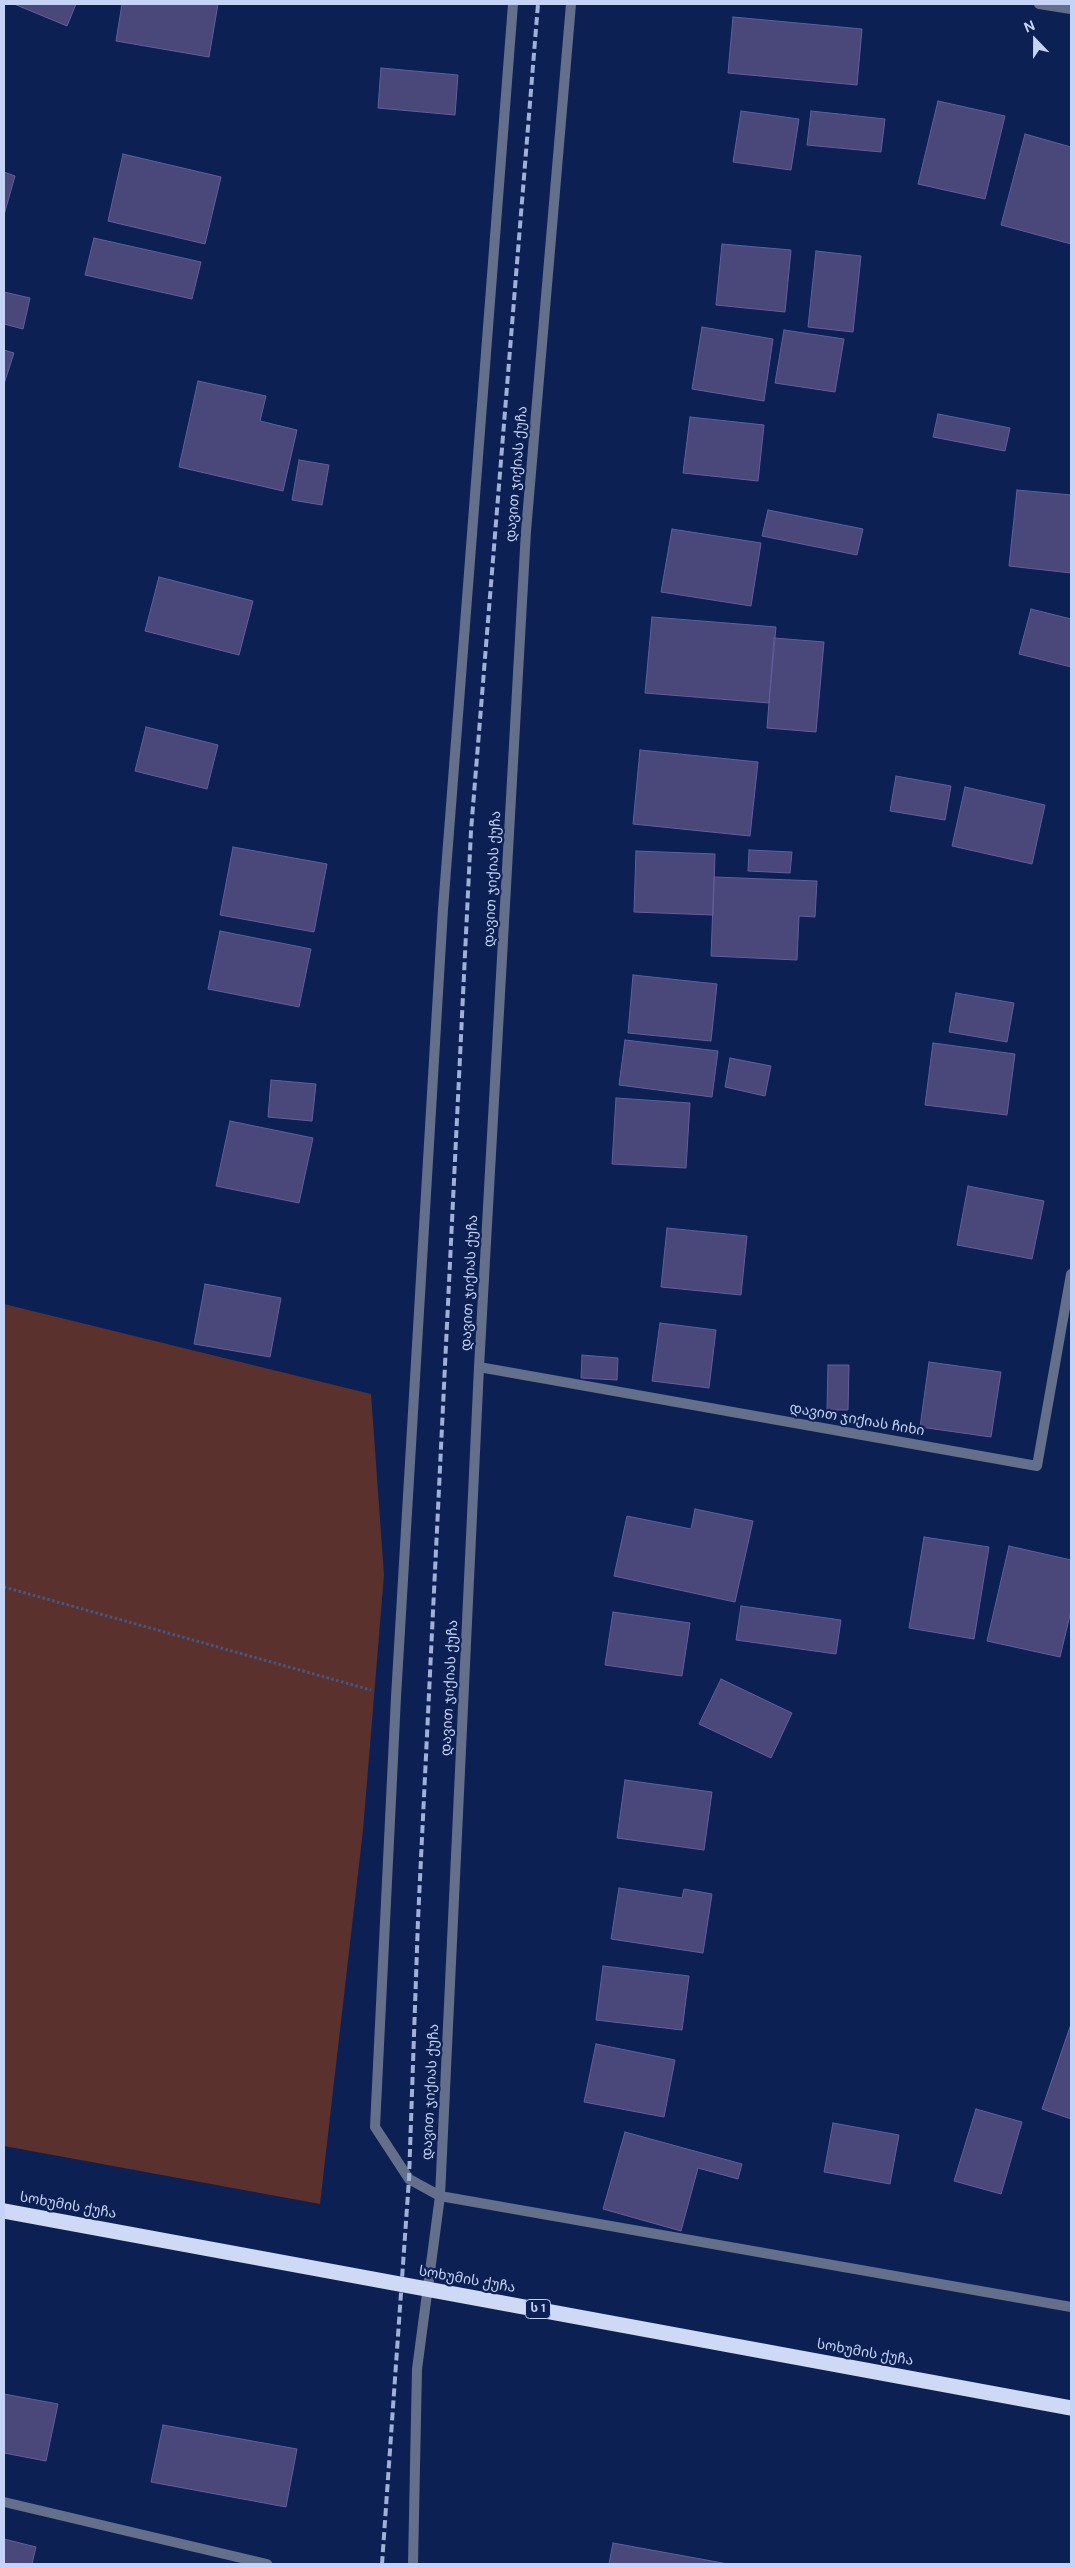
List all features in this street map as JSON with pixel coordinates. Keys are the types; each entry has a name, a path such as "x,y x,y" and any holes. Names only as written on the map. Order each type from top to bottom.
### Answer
{"highway":[{"name":"სოხუმის ქუჩა","path":"4,2211 1071,2408"}],"street":[{"path":"513,4 443,909 396,1697 375,2127 409,2179 440,2196 1071,2307"},
{"name":"დავით ჯიქიას ქუჩა","path":"413,2564 418,2369 440,2196 480,1367 526,531 571,4"},
{"path":"1039,4 1071,9"},
{"name":"დავით ჯიქიას ჩიხი","path":"480,1367 1037,1466 1071,1274"},
{"path":"4,2502 267,2564"}],"path":[{"path":"4,1587 396,1697"}],"shaded area":[{"path":"4,1304 371,1394 384,1575 363,1830 320,2204 4,2146"}],"building":[{"path":"14,4 76,4 67,26"},
{"path":"122,4 218,4 209,57 116,41"},
{"path":"733,17 862,29 857,85 728,73"},
{"path":"381,68 458,75 455,115 378,108"},
{"path":"938,101 1005,116 985,199 918,184"},
{"path":"741,111 799,119 791,170 733,162"},
{"path":"811,111 885,119 881,152 807,145"},
{"path":"1025,134 1071,147 1071,244 1001,225"},
{"path":"123,154 221,177 205,244 108,221"},
{"path":"4,172 15,176 4,215"},
{"path":"94,238 201,262 192,299 85,275"},
{"path":"722,244 791,250 785,312 716,305"},
{"path":"816,251 861,256 853,332 808,327"},
{"path":"4,292 30,298 23,329 4,324"},
{"path":"702,327 773,339 764,401 692,389"},
{"path":"784,330 844,339 835,392 775,383"},
{"path":"4,350 14,353 4,384"},
{"path":"198,381 266,396 260,421 297,430 283,491 179,467"},
{"path":"938,414 1010,428 1005,451 933,437"},
{"path":"690,417 764,425 758,481 683,473"},
{"path":"299,460 329,465 322,505 292,500"},
{"path":"1017,490 1071,495 1071,573 1009,566"},
{"path":"768,510 863,529 857,555 762,536"},
{"path":"672,529 761,543 751,606 661,592"},
{"path":"159,577 253,601 239,655 145,631"},
{"path":"1031,609 1071,619 1071,667 1019,654"},
{"path":"652,617 776,627 769,703 645,693"},
{"path":"774,638 824,642 816,732 767,728"},
{"path":"146,727 218,745 207,789 135,771"},
{"path":"640,750 758,762 750,836 633,824"},
{"path":"896,776 951,786 945,820 890,811"},
{"path":"965,787 1045,805 1032,864 952,846"},
{"path":"233,847 327,864 314,932 220,915"},
{"path":"749,850 792,852 790,873 748,871"},
{"path":"636,851 715,854 713,915 634,912"},
{"path":"714,877 817,881 815,917 799,916 797,960 711,956"},
{"path":"220,931 311,949 299,1007 208,989"},
{"path":"633,975 717,984 711,1041 628,1033"},
{"path":"956,993 1014,1003 1007,1042 949,1032"},
{"path":"625,1040 718,1051 712,1097 619,1085"},
{"path":"933,1043 1015,1054 1007,1115 925,1105"},
{"path":"730,1058 771,1066 765,1096 725,1087"},
{"path":"271,1080 316,1084 312,1121 268,1117"},
{"path":"616,1098 690,1103 686,1168 612,1164"},
{"path":"230,1121 313,1138 299,1203 216,1186"},
{"path":"968,1186 1044,1201 1032,1259 957,1245"},
{"path":"667,1228 747,1236 741,1295 661,1287"},
{"path":"205,1284 281,1298 270,1357 194,1344"},
{"path":"660,1323 716,1330 709,1388 652,1381"},
{"path":"582,1355 618,1358 617,1380 581,1378"},
{"path":"929,1362 1001,1372 991,1437 920,1427"},
{"path":"828,1365 849,1365 848,1410 827,1410"},
{"path":"695,1509 753,1521 735,1602 614,1576 627,1516 691,1529"},
{"path":"924,1537 989,1547 974,1639 909,1628"},
{"path":"1009,1546 1071,1560 1071,1611 1060,1657 987,1641"},
{"path":"741,1606 841,1620 836,1654 736,1640"},
{"path":"613,1612 690,1623 682,1676 605,1665"},
{"path":"721,1679 792,1713 771,1758 699,1724"},
{"path":"625,1780 712,1792 704,1850 617,1838"},
{"path":"619,1888 682,1898 684,1889 712,1894 703,1953 611,1939"},
{"path":"603,1966 689,1976 682,2030 596,2020"},
{"path":"1071,2024 1071,2119 1042,2109"},
{"path":"596,2044 675,2060 664,2117 584,2102"},
{"path":"976,2109 1022,2122 1001,2194 954,2181"},
{"path":"833,2123 899,2135 890,2184 824,2172"},
{"path":"625,2132 742,2164 738,2179 698,2168 681,2231 603,2209"},
{"path":"4,2394 58,2404 46,2461 4,2453"},
{"path":"163,2425 297,2449 286,2507 151,2482"},
{"path":"4,2539 36,2547 32,2564 4,2564"},
{"path":"613,2543 728,2564 609,2564"}],"railway":[{"path":"382,2564 409,2179 418,1920 471,831 538,4"}]}
